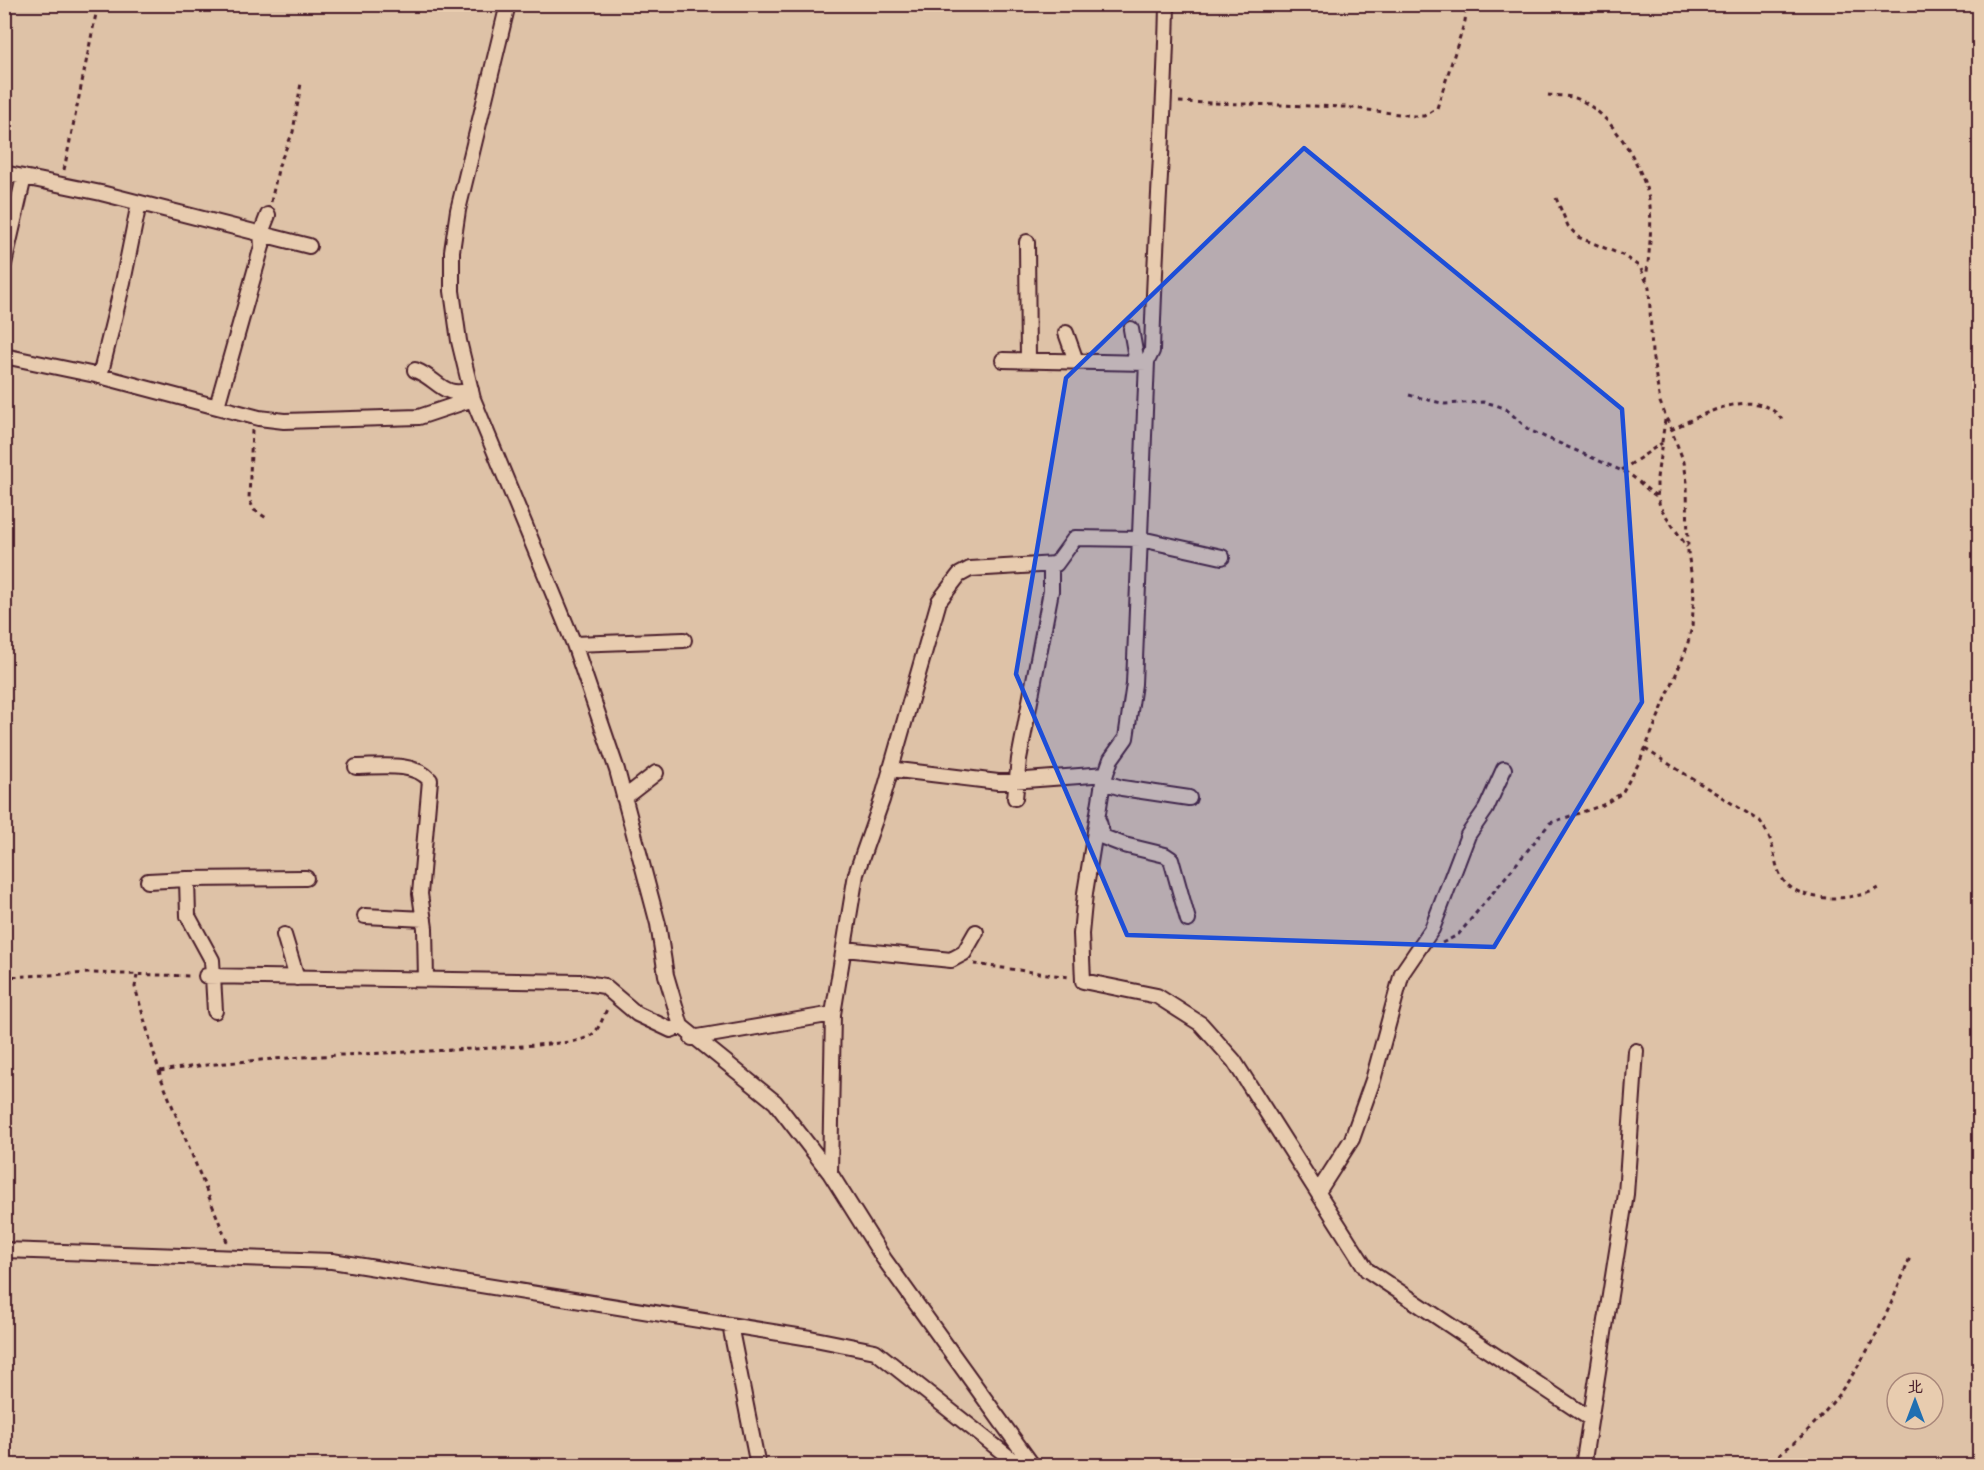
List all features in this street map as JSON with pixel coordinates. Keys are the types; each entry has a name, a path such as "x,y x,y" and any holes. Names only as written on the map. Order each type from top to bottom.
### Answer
{"street":[{"path":"508,4 458,210 452,251 452,291 459,341 472,394 573,644 624,798 681,1026 692,1038 775,1102 830,1173 884,1259 1033,1466"},
{"path":"1142,363 1152,351 1156,226 1166,101 1167,4"},
{"path":"4,173 139,203 309,246"},
{"path":"4,264 24,177"},
{"path":"100,376 139,203"},
{"path":"217,406 262,246 261,233 268,215"},
{"path":"1027,242 1028,360"},
{"path":"1131,329 1142,363 1141,539 1134,684 1126,738 1111,759 1104,778 1099,820 1085,893 1081,934 1083,979 1157,996 1201,1024 1234,1061 1367,1270 1589,1418"},
{"path":"1066,333 1076,361"},
{"path":"4,356 100,376 253,416 284,421 418,417 472,394"},
{"path":"1003,360 1142,363"},
{"path":"415,370 428,375 443,389 452,393 472,394"},
{"path":"830,1173 833,1014 856,874 890,769 939,601 959,575 970,569 989,566 1051,565 1062,557 1075,538 1141,539 1222,557"},
{"path":"1015,798 1051,591 1051,565"},
{"path":"573,644 684,640"},
{"path":"356,767 395,766 422,772 430,780 420,894 424,919 426,980"},
{"path":"890,769 998,782 1104,778 1122,788 1189,798"},
{"path":"1318,1192 1352,1139 1373,1080 1402,973 1432,929 1468,835 1486,809 1504,769"},
{"path":"624,798 656,773"},
{"path":"1099,820 1103,837 1165,855 1171,859 1188,920"},
{"path":"148,881 306,878"},
{"path":"187,879 188,916 212,960 210,976 215,1011"},
{"path":"365,916 424,919"},
{"path":"844,950 939,960 959,958 976,932"},
{"path":"284,935 297,978"},
{"path":"210,976 580,982 604,986 637,1014 671,1030 681,1026"},
{"path":"692,1038 833,1014"},
{"path":"1583,1466 1626,1194 1636,1051"},
{"path":"4,1250 332,1261 730,1325 875,1351 971,1424 1020,1466"},
{"path":"730,1325 758,1466"}],"path":[{"path":"61,185 98,4"},
{"path":"1166,101 1218,105 1345,107 1424,116 1437,108 1465,21 1467,4"},
{"path":"268,215 279,165 293,132 301,83"},
{"path":"1548,95 1579,99 1595,109 1606,119 1631,154 1650,203 1651,228 1646,282"},
{"path":"1415,954 1458,935 1550,823 1603,805 1622,793 1645,749 1686,650 1692,627 1694,593 1688,548 1687,482 1684,462 1660,402 1652,353 1652,320 1646,282 1640,267 1622,255 1578,237 1568,226 1556,198"},
{"path":"1409,395 1445,404 1483,402 1506,409 1530,430 1622,471 1638,480 1644,489 1658,496"},
{"path":"1671,430 1709,412 1742,404 1756,403 1776,411 1782,420"},
{"path":"253,416 249,498 254,510 268,519"},
{"path":"1666,418 1657,478 1658,496 1660,507 1688,548"},
{"path":"1622,471 1662,443"},
{"path":"1645,749 1760,821 1771,840 1781,877 1794,889 1807,894 1839,899 1868,894 1879,888"},
{"path":"959,958 977,965 1083,979"},
{"path":"137,975 135,987 160,1071 233,1258"},
{"path":"4,977 210,976"},
{"path":"160,1071 223,1064 489,1048 588,1039 597,1031 614,994"},
{"path":"1765,1466 1808,1430 1837,1395 1868,1349 1895,1297 1910,1257"}],"highlighted area":[{"path":"1304,148 1622,409 1642,702 1494,947 1127,935 1016,674 1066,378"}]}
